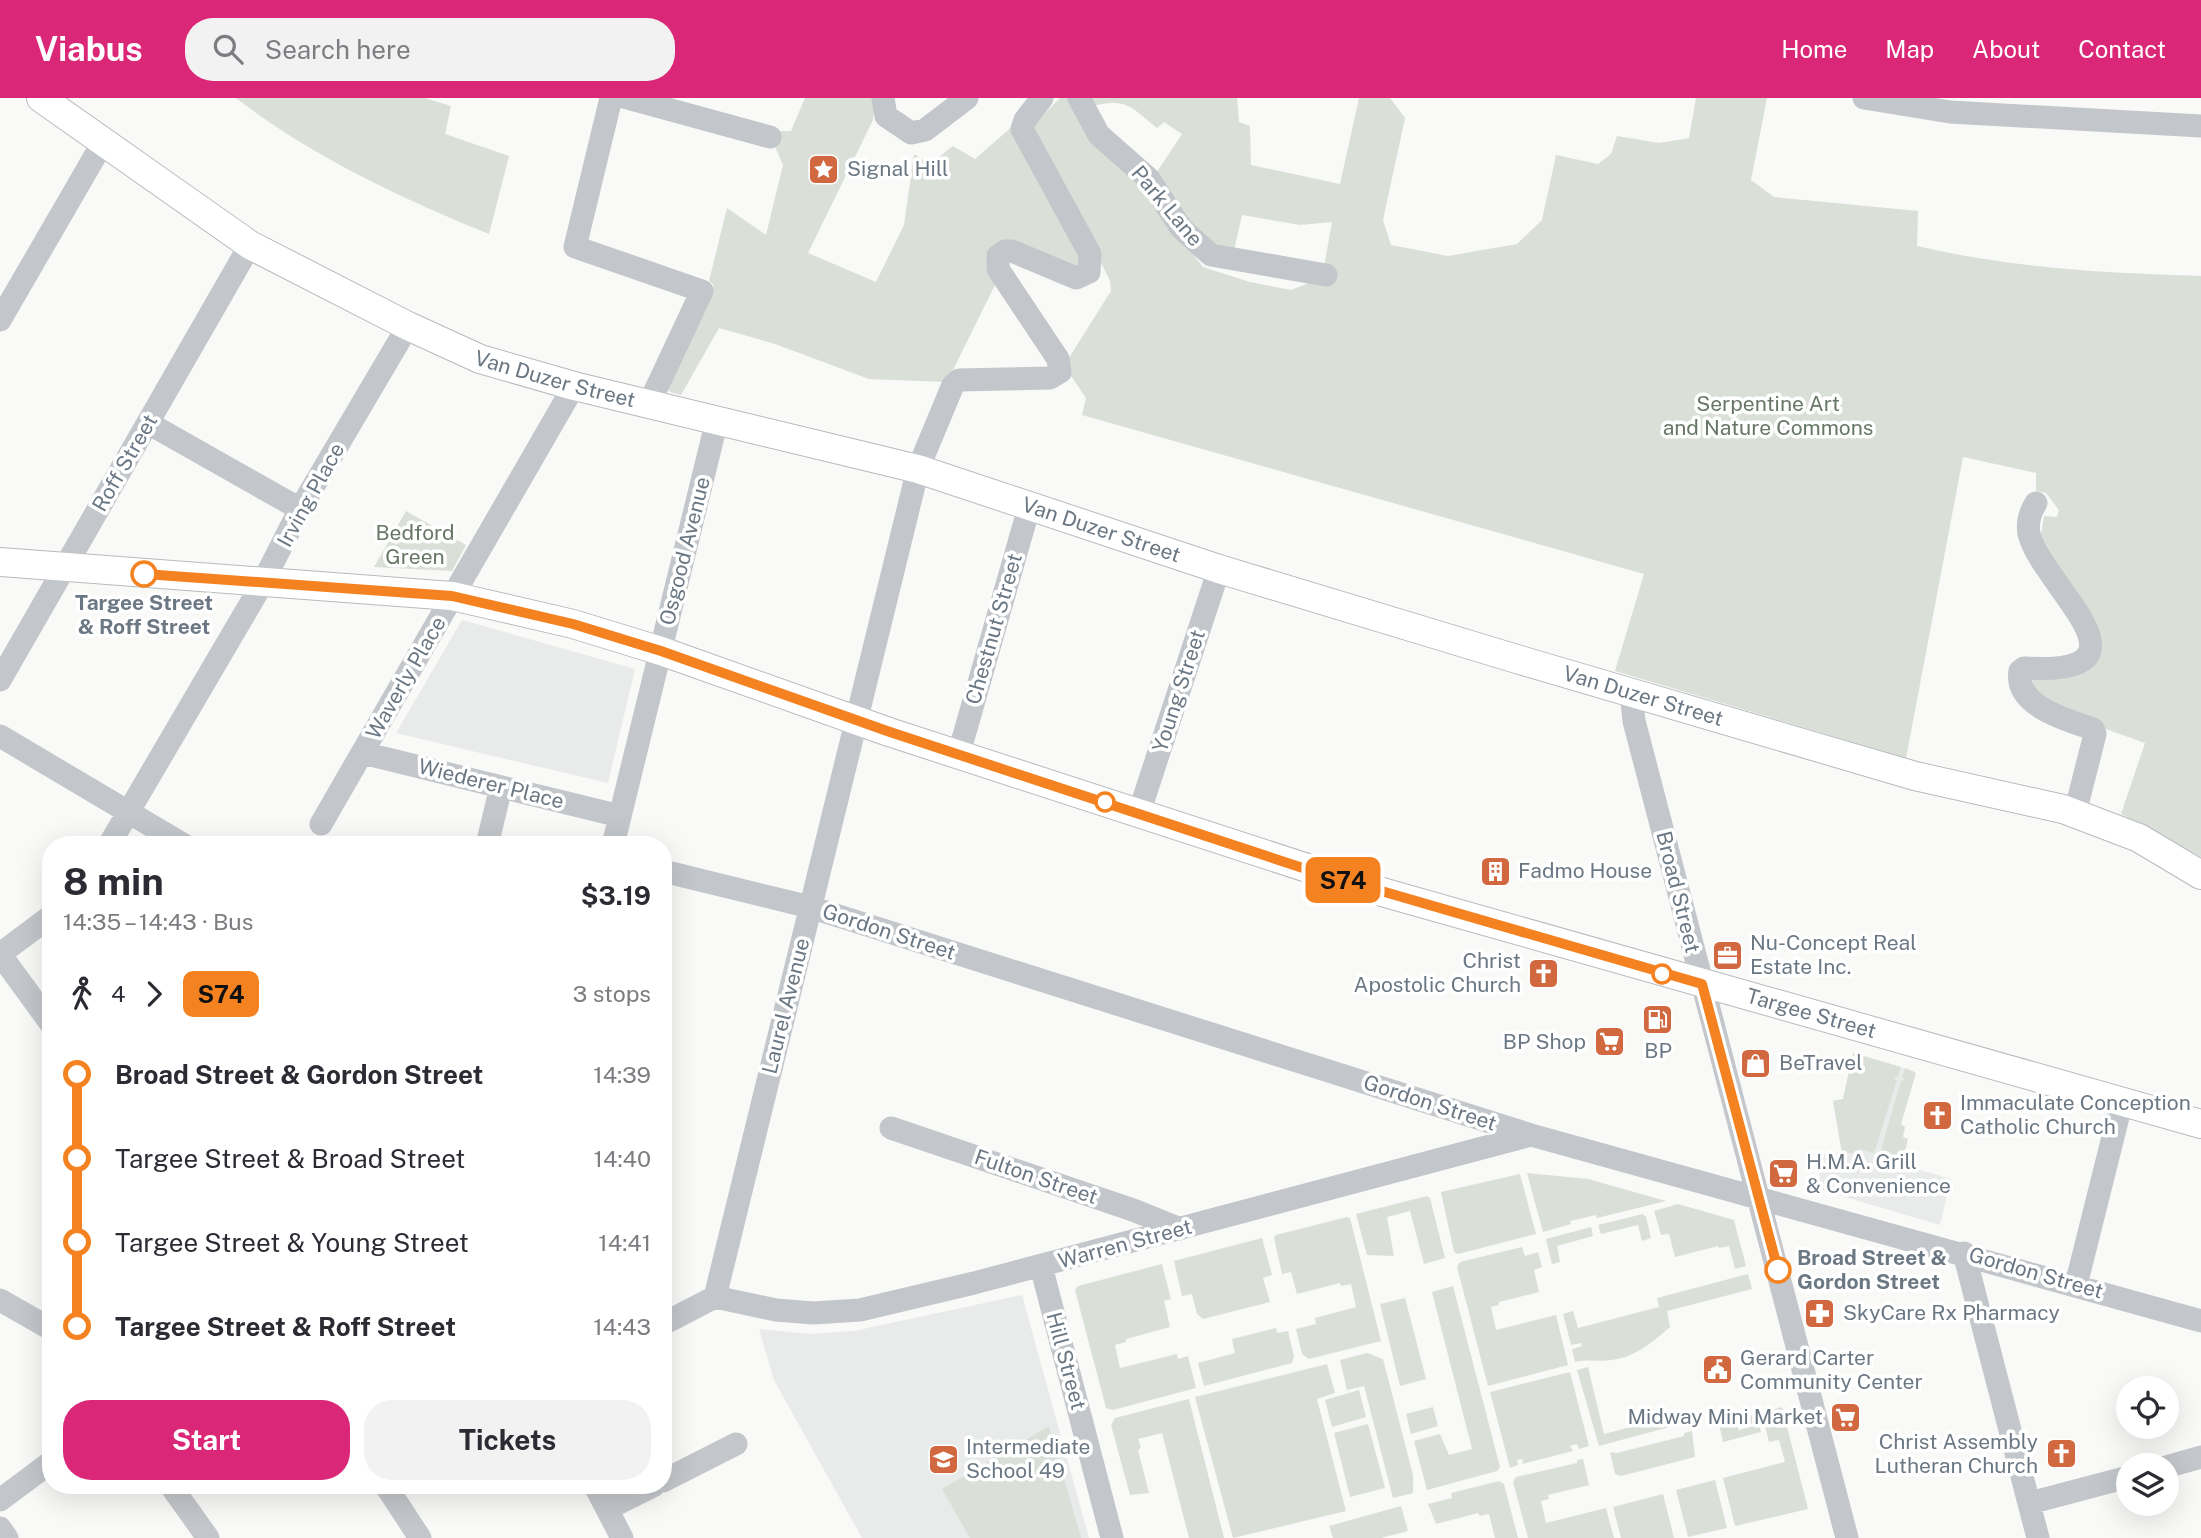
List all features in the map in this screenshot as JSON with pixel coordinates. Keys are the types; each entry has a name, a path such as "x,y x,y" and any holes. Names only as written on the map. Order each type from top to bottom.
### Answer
{"main road":[{"name":"Van Duzer Street","path":"41,98 102,144 250,245 408,326 480,359 574,386 918,470 1030,504 1219,569 1914,776 2076,813 2139,838 2201,875"},
{"name":"Targee Street","path":"0,562 262,584 452,596 573,624 661,651 857,721 1375,890 2201,1124"}],"street":[{"path":"611,98 575,247 702,291 649,404"},
{"path":"627,98 770,137"},
{"path":"883,98 886,116 911,133 925,130 967,98"},
{"name":"Laurel Avenue","path":"715,1297 918,470 953,385 959,380 1050,378 1060,372 1058,359 997,263 998,256 1012,251 1076,278 1089,272 1090,254 1022,129 1024,120 1042,98"},
{"name":"Park Lane","path":"1079,98 1099,135 1149,179 1181,228 1211,255 1326,275"},
{"path":"1870,99 1950,112 2058,108 2201,126"},
{"path":"0,320 102,144"},
{"name":"Roff Street","path":"0,680 250,245"},
{"name":"Irving Place","path":"115,836 262,584 300,509 408,326"},
{"name":"Waverly Place","path":"321,824 574,386"},
{"name":"Osgood Avenue","path":"614,836 717,420"},
{"path":"148,423 300,509"},
{"path":"2036,503 2028,519 2032,542 2086,623 2090,649 2083,662 2071,668 2024,668 2020,671 2018,680 2021,690 2056,717 2093,730 2095,734 2076,813"},
{"name":"Chestnut Street","path":"959,753 1030,504"},
{"name":"Young Street","path":"1139,813 1219,569"},
{"name":"Broad Street","path":"1631,692 1632,715 1847,1538"},
{"path":"0,736 170,836"},
{"name":"Wiederer Place","path":"363,753 620,816"},
{"path":"489,836 502,787"},
{"name":"Gordon Street","path":"672,874 810,907 1531,1135 1964,1253 2201,1321"},
{"path":"42,923 0,954 42,1012"},
{"path":"2076,1285 2122,1101"},
{"name":"Fulton Street","path":"891,1128 1133,1210 1180,1229"},
{"name":"Warren Street","path":"715,1297 788,1311 813,1313 859,1310 1041,1266 1531,1135"},
{"path":"1964,1253 2038,1538"},
{"name":"Hill Street","path":"1041,1266 1112,1538"},
{"path":"672,1319 715,1297"},
{"path":"0,1300 42,1324"},
{"path":"672,1476 736,1444"},
{"path":"2179,1463 2201,1457"},
{"path":"0,1500 42,1469"},
{"path":"2030,1503 2116,1480"},
{"path":"177,1494 208,1538"},
{"path":"391,1494 420,1538"},
{"path":"599,1494 622,1538"},
{"path":"607,1509 637,1494"},
{"path":"0,1528 7,1538"}],"shaded area":[{"path":"462,620 635,669 608,783 396,733"},
{"path":"1853,1053 1914,1071 1889,1161 1951,1179 1940,1225 1821,1190 1818,1155 1842,1153 1833,1101 1843,1099"},
{"name":"Intermediate School 49","path":"1022,1295 1089,1538 862,1538 774,1380 759,1329 809,1334 854,1331"}],"green space":[{"path":"236,98 425,98 451,106 445,134 509,156 489,234 423,206 326,157"},
{"path":"805,98 876,98 873,120 808,253 876,282 904,225 914,154 930,164 953,146 975,159 1015,124 1083,252 1077,270 1007,245 997,281 947,382 869,379 775,344 719,328 681,395 670,392 668,388 712,292 713,284 709,281 727,208 766,235 783,165 775,146 778,131 791,131"},
{"name":"Serpentine Art and Nature Commons","path":"1060,98 1072,98 1203,267 1250,282 1291,290 1322,278 1332,222 1300,225 1242,215 1233,255 1202,238 1155,175 1182,134 1164,122 1157,128 1128,106 1113,103 1092,106 1088,98 1237,98 1239,122 1250,126 1251,165 1340,184 1359,98 1390,98 1405,118 1383,220 1391,245 1448,256 1517,244 1542,220 1556,155 1598,164 1611,154 1617,136 1659,143 1689,138 1696,98 1767,98 1751,180 1774,197 1918,211 1917,246 1987,260 2058,268 2201,276 2201,857 2121,814 2145,743 2058,712 2034,692 2032,681 2036,677 2089,665 2041,535 2044,516 2057,517 2059,510 2046,493 2036,491 2036,473 1963,457 1906,758 1615,671 1644,574 1082,415 1086,398 1071,376 1067,361 1111,291 1110,281 1033,125"},
{"name":"Bedford Green","path":"406,511 466,545 452,571 374,567"},
{"path":"1853,1053 1901,1067 1898,1076 1893,1079 1897,1080 1874,1153 1859,1149 1857,1153 1842,1153 1833,1101 1843,1099"},
{"path":"1905,1068 1916,1073 1901,1124 1905,1127 1903,1137 1908,1139 1904,1156 1912,1158 1916,1169 1887,1161 1881,1150 1901,1081 1905,1079 1902,1077"},
{"path":"1527,1173 1588,1179 1666,1201 1597,1218 1596,1215 1570,1221 1571,1224 1543,1232"},
{"path":"1520,1174 1536,1234 1458,1254 1454,1252 1441,1192"},
{"path":"1427,1196 1430,1198 1445,1258 1424,1264 1410,1211 1387,1217 1394,1256 1367,1255 1356,1214"},
{"path":"1678,1204 1734,1220 1746,1266 1735,1269 1729,1246 1718,1246 1675,1257 1669,1234 1661,1235 1654,1211"},
{"path":"1643,1214 1651,1238 1642,1241 1638,1225 1601,1234 1598,1225"},
{"path":"1350,1218 1381,1341 1309,1359 1302,1354 1296,1329 1316,1324 1315,1318 1356,1307 1351,1284 1341,1286 1340,1283 1297,1294 1291,1272 1282,1274 1274,1238 1276,1235"},
{"path":"1591,1227 1593,1236 1557,1246 1560,1262 1552,1264 1546,1239"},
{"path":"1262,1238 1272,1275 1263,1278 1270,1302 1203,1319 1197,1314 1192,1294 1182,1296 1174,1261"},
{"path":"1522,1247 1525,1256 1538,1252 1542,1267 1534,1270 1539,1292 1499,1302 1499,1305 1491,1307 1496,1330 1556,1315 1568,1365 1488,1386 1457,1267 1460,1262"},
{"path":"1162,1264 1171,1299 1164,1301 1170,1327 1126,1339 1126,1342 1115,1345 1120,1368 1177,1354 1178,1359 1188,1356 1196,1388 1113,1410 1106,1408 1075,1290 1078,1286"},
{"path":"1748,1274 1752,1289 1667,1311 1670,1327 1636,1352 1612,1360 1575,1362 1572,1349 1582,1346 1581,1343 1571,1345 1563,1314 1573,1311 1578,1328 1659,1307 1657,1298"},
{"path":"1453,1286 1500,1467 1497,1471 1427,1490 1414,1441 1440,1434 1449,1455 1472,1449 1432,1292"},
{"path":"1405,1298 1426,1379 1400,1386 1380,1304"},
{"path":"1276,1328 1277,1333 1288,1331 1294,1356 1292,1363 1204,1386 1198,1363 1235,1353 1232,1339"},
{"path":"1367,1353 1383,1359 1413,1475 1413,1493 1393,1498 1364,1386 1347,1390 1340,1360"},
{"path":"1327,1364 1335,1393 1317,1399 1346,1511 1233,1538 1195,1397"},
{"path":"1588,1367 1604,1434 1696,1410 1699,1419 1599,1446 1577,1370"},
{"path":"1570,1372 1589,1446 1579,1449 1577,1444 1570,1446 1573,1451 1522,1464 1523,1459 1517,1460 1518,1465 1510,1468 1490,1392"},
{"path":"1359,1390 1366,1417 1332,1427 1325,1400"},
{"path":"1189,1399 1224,1538 1189,1538 1162,1433 1138,1439 1141,1448 1138,1450 1149,1493 1130,1495 1111,1425 1115,1418"},
{"path":"1433,1407 1438,1426 1411,1434 1406,1414"},
{"path":"1782,1407 1808,1509 1735,1526 1723,1478 1785,1462 1779,1440 1769,1442 1762,1413"},
{"path":"1756,1414 1758,1422 1738,1426 1738,1430 1759,1425 1761,1432 1723,1442 1719,1424"},
{"path":"1368,1424 1385,1488 1350,1497 1334,1433"},
{"path":"1049,1426 1081,1538 970,1538 942,1489"},
{"path":"1692,1431 1695,1457 1621,1476 1615,1474 1610,1452 1617,1453 1684,1436 1684,1433"},
{"path":"1583,1459 1589,1485 1548,1495 1549,1499 1541,1501 1546,1523 1606,1508 1614,1538 1528,1538 1513,1482 1516,1477 1577,1463 1577,1460"},
{"path":"1715,1480 1727,1528 1688,1537 1676,1490"},
{"path":"1499,1481 1504,1484 1518,1538 1495,1538 1489,1514 1480,1516 1478,1513 1436,1524 1428,1504 1452,1498 1451,1493"},
{"path":"1663,1494 1674,1538 1621,1538 1613,1507"},
{"path":"1401,1506 1408,1531 1381,1538 1333,1538 1329,1526"}],"bus line":[{"name":"S74","path":"144,574 452,596 573,624 661,651 890,732 1309,870 1702,984 1778,1270"}],"place":[{"name":"Signal Hill","path":"824,169"},
{"name":"Targee Street & Roff Street","path":"144,574"},
{"name":"Fadmo House","path":"1495,871"},
{"name":"Nu-Concept Real Estate Inc.","path":"1727,955"},
{"name":"Christ Apostolic Church","path":"1544,973"},
{"name":"BP","path":"1658,1019"},
{"name":"BP Shop","path":"1609,1042"},
{"name":"BeTravel","path":"1756,1063"},
{"name":"Immaculate Conception Catholic Church","path":"1937,1115"},
{"name":"H.M.A. Grill & Convenience","path":"1783,1174"},
{"name":"Broad Street & Gordon Street","path":"1778,1270"},
{"name":"SkyCare Rx Pharmacy","path":"1820,1313"},
{"name":"Gerard Carter Community Center","path":"1717,1370"},
{"name":"Midway Mini Market","path":"1846,1417"},
{"name":"Christ Assembly Lutheran Church","path":"2061,1454"},
{"name":"Intermediate School 49","path":"943,1459"}]}
